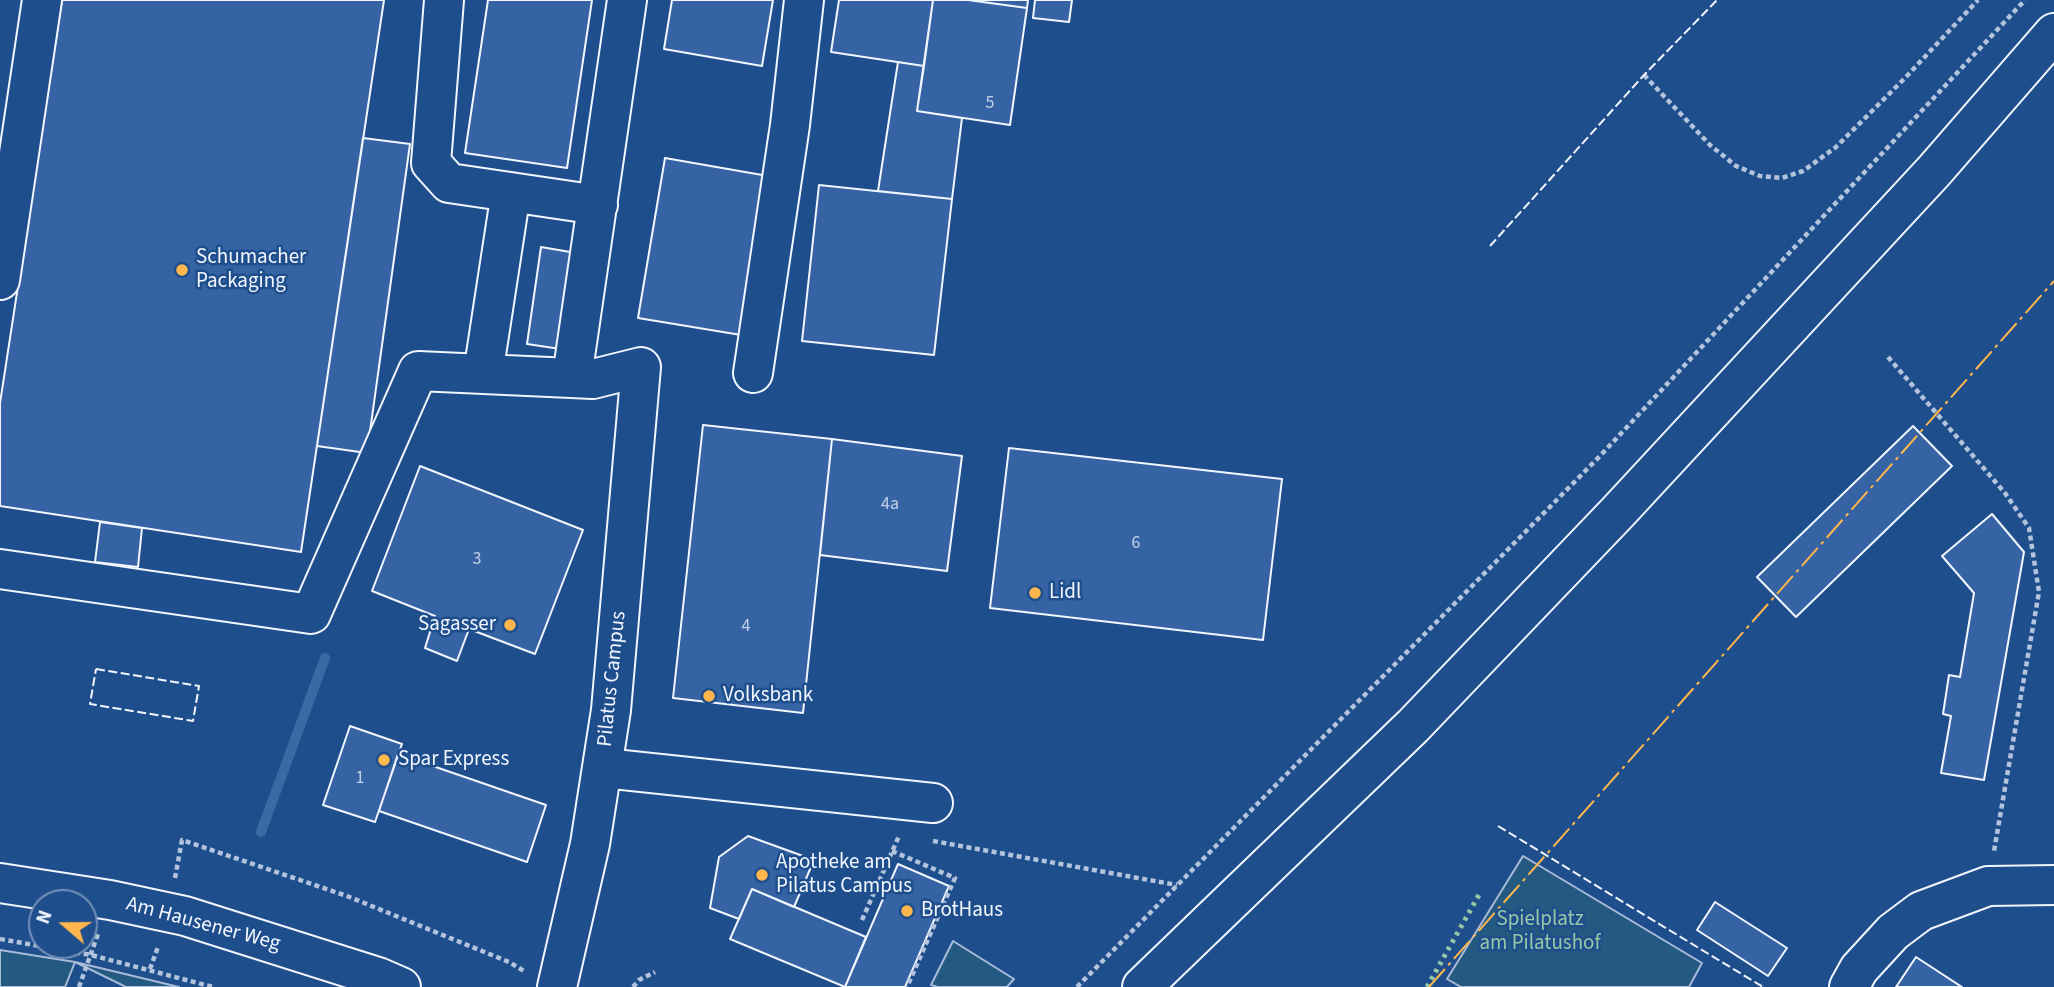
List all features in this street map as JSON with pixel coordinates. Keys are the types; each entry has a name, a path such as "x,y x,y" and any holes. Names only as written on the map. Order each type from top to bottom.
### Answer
{"main road":[{"path":"0,280 42,0"},
{"path":"444,0 431,163 449,183 597,205"},
{"path":"0,569 312,614 418,371 572,377 627,0"},
{"path":"753,373 790,125 804,0"},
{"path":"1142,987 1413,726 1608,523 1878,233 2054,33"},
{"path":"483,374 511,192"},
{"name":"Pilatus Campus","path":"544,981 590,844 604,768 640,366 593,379 572,377"},
{"path":"604,768 913,813"},
{"path":"1849,987 1859,969 1893,932 1921,911 1988,886 2052,882"},
{"name":"Am Hausener Weg","path":"0,883 110,900 185,916 401,987"}],"path":[{"path":"1644,75 1710,145 1736,166 1760,176 1782,178 1803,172 1836,147 1978,0"},
{"path":"1077,987 1600,456 2025,0"},
{"path":"1888,357 2005,493 2029,528 2039,592 1988,886"},
{"path":"912,838 913,813"},
{"path":"862,920 892,851 913,813"},
{"path":"150,969 169,914 182,840 347,896 509,962 544,981"},
{"path":"926,840 1177,885"},
{"path":"892,851 955,878 907,987"},
{"path":"98,935 110,900"},
{"path":"0,939 28,944"},
{"path":"98,957 212,987"},
{"path":"79,987 90,959"},
{"path":"633,987 639,980 655,972"}],"green space":[{"name":"Spielplatz am Pilatushof","path":"1523,856 1702,963 1689,987 1461,987 1447,979"},
{"path":"953,941 1014,979 1007,987 931,985"},
{"path":"0,950 28,954 28,959 75,962 65,987 0,987"},
{"path":"75,962 179,987 126,987"}],"building":[{"name":"Schumacher Packaging","path":"62,0 384,0 301,552 0,506 0,403"},
{"path":"488,0 592,0 567,168 465,153"},
{"path":"672,0 773,0 762,66 664,49"},
{"path":"839,0 933,0 924,66 831,52"},
{"path":"933,0 968,0 1027,8 1010,125 917,111"},
{"path":"968,0 1028,0 1027,8"},
{"path":"1035,0 1072,0 1069,22 1033,18"},
{"path":"898,62 924,66 917,111 962,118 952,199 878,191"},
{"path":"363,138 410,144 367,453 317,446"},
{"path":"665,158 768,176 741,335 638,318"},
{"path":"819,185 952,199 934,355 802,341"},
{"path":"541,247 582,254 567,350 527,344"},
{"path":"703,425 832,439 803,713 673,698"},
{"path":"1913,426 1952,466 1796,617 1757,577"},
{"path":"832,439 962,456 947,571 820,555"},
{"path":"1009,448 1282,479 1263,640 990,608"},
{"path":"420,466 583,530 535,654 469,629 457,661 425,648 435,616 372,591"},
{"path":"1992,514 2024,552 1984,780 1941,773 1951,716 1943,714 1949,675 1960,677 1974,593 1942,556"},
{"path":"100,522 142,528 138,567 95,562"},
{"path":"350,726 402,744 375,822 323,805"},
{"path":"398,754 546,805 527,862 379,811"},
{"name":"Apotheke am Pilatus Campus","path":"748,836 814,860 794,907 752,889 739,919 710,908 719,857"},
{"name":"BrotHaus","path":"898,864 949,886 905,987 845,987"},
{"path":"752,889 866,937 845,987 730,939"},
{"path":"1715,902 1787,948 1768,976 1697,930"},
{"path":"1916,957 1962,987 1896,987"}],"waterway":[{"path":"261,832 325,658"}],"hedge":[{"path":"1427,987 1480,893"}],"fence":[{"path":"1490,246 1644,75 1717,0"},
{"path":"96,669 199,686 193,721 90,704 96,669"},
{"path":"1498,826 1763,987"}],"power":[{"path":"1429,987 2054,281"}],"place":[{"name":"Schumacher Packaging","path":"182,270"},
{"name":"Lidl","path":"1035,593"},
{"name":"Sagasser","path":"510,625"},
{"name":"Volksbank","path":"709,696"},
{"name":"Spar Express","path":"384,760"},
{"name":"Apotheke am Pilatus Campus","path":"762,875"},
{"name":"BrotHaus","path":"907,911"}]}
